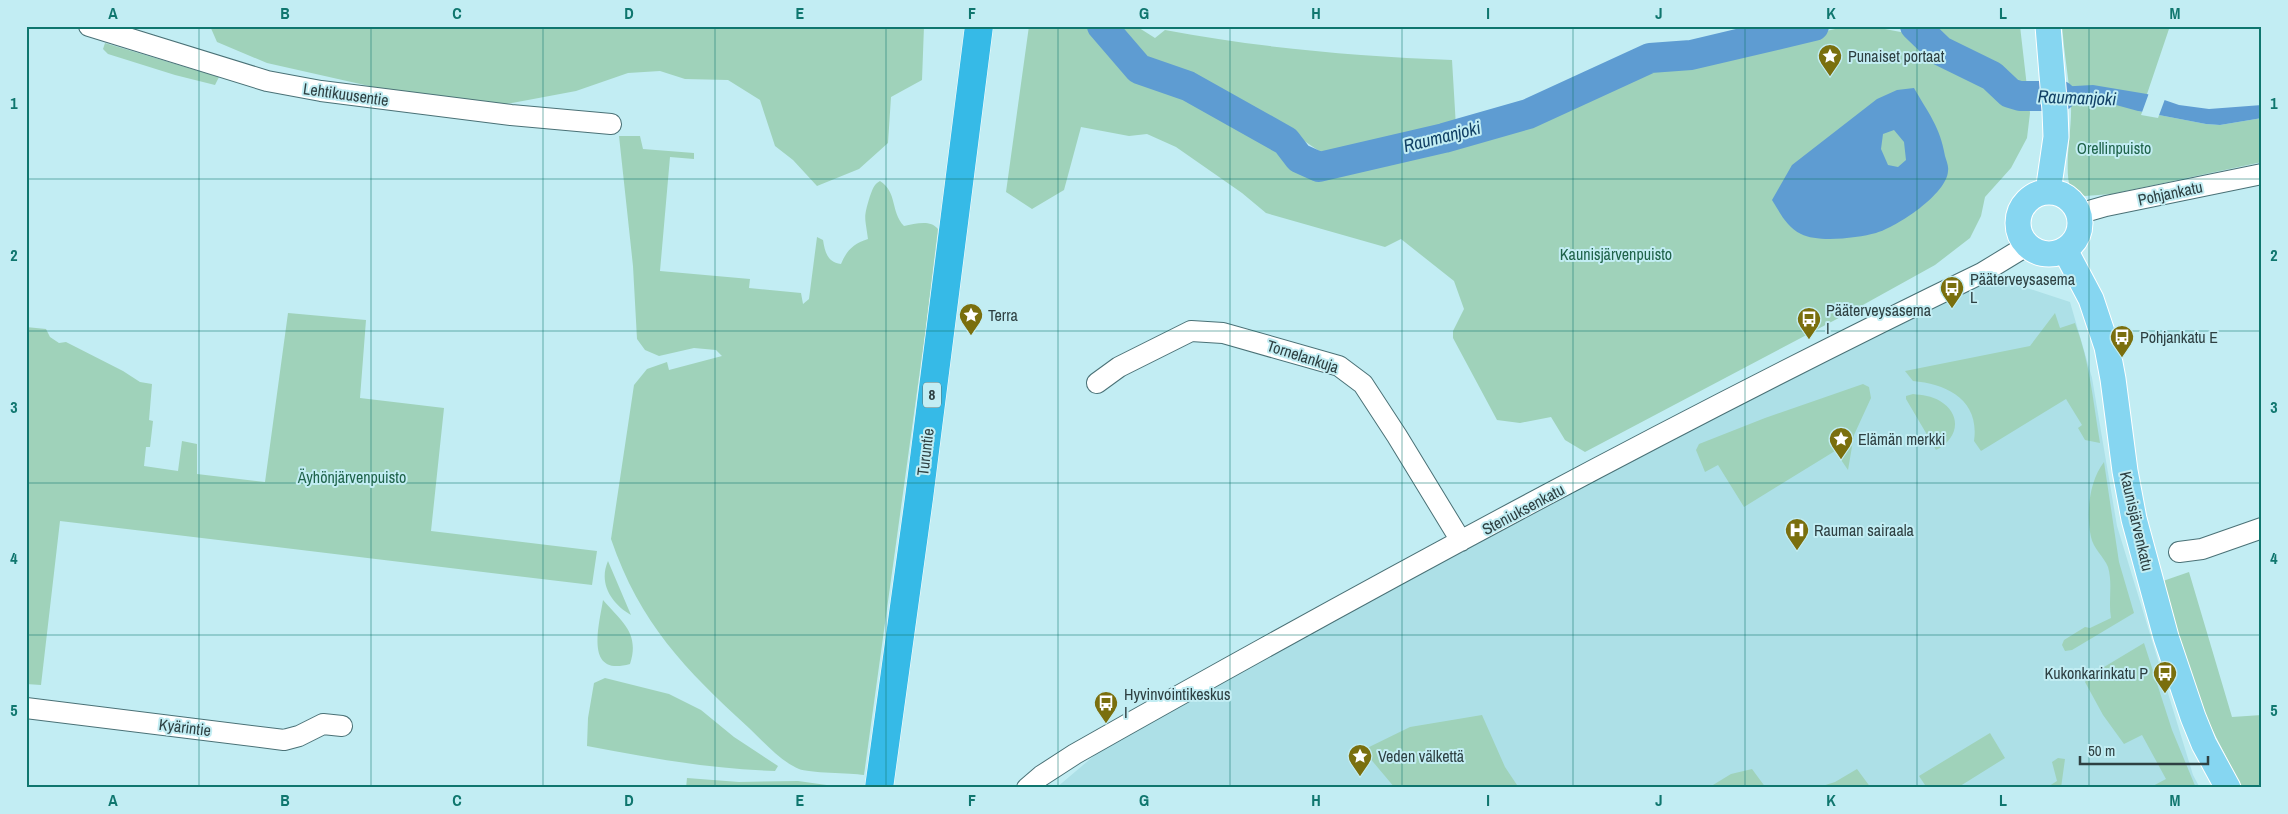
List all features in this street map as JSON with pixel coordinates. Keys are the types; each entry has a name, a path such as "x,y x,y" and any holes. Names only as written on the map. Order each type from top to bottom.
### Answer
{"highway":[{"name":"Turuntie","path":"881,776 918,508 979,26"}],"main road":[{"path":"2048,26 2056,137 2048,192"},
{"path":"2048,192 2066,197 2076,206 2078,214 2080,230 2073,243 2065,250 2046,254 2040,253 2028,245 2019,231 2020,212 2030,199 2048,192"},
{"name":"Kaunisjärvenkatu","path":"2065,250 2091,299 2107,347 2134,519 2169,646 2184,695 2204,744 2228,788"}],"street":[{"name":"Lehtikuusentie","path":"89,26 267,81 321,91 395,101 510,115 611,124"},
{"name":"Pohjankatu","path":"2078,214 2106,206 2262,174"},
{"name":"Steniuksenkatu","path":"1027,788 1041,776 1083,750 1461,542 1670,429 1982,273 2028,245"},
{"name":"Tornelankuja","path":"1097,383 1119,367 1191,331 1224,333 1339,366 1363,384 1461,542"},
{"path":"2179,552 2202,549 2262,528"},
{"name":"Kyärintie","path":"26,708 284,740 299,736 323,724 342,726"}],"shaded area":[{"name":"Rauman sairaala","path":"1982,273 2070,302 2092,378 2117,526 2193,775 2200,788 1056,788 1141,716"}],"green space":[{"path":"210,26 924,26 922,80 891,97 888,143 859,169 817,186 793,160 775,146 760,100 728,80 685,79 660,71 628,73 576,91 506,104 409,95 267,63 217,42"},
{"name":"Kaunisjärvenpuisto","path":"1029,26 1088,26 1112,44 1136,77 1188,92 1244,132 1273,139 1290,166 1307,175 1356,168 1502,129 1643,67 1699,59 1849,26 1869,26 1906,33 1907,26 2020,26 2030,113 2027,138 2011,168 1985,197 1981,216 1970,238 1935,265 1585,452 1565,440 1551,417 1520,423 1497,420 1453,338 1453,331 1464,309 1454,281 1401,239 1385,247 1266,213 1242,193 1176,147 1147,134 1129,136 1081,127 1064,190 1032,209 1006,192"},
{"path":"1113,26 1136,26 1155,38 1165,30 1236,42 1308,50 1452,60 1456,127 1392,145 1328,157 1288,130 1213,88 1143,59"},
{"name":"Orellinpuisto","path":"2062,26 2170,26 2147,94 2138,111 2220,125 2262,118 2262,162 2112,194 2085,196 2071,190 2068,161 2071,106"},
{"path":"105,43 219,77 215,85 175,75 108,54 103,49"},
{"path":"619,136 640,136 643,149 694,153 694,159 670,157 660,271 750,279 749,288 801,293 803,304 809,299 817,237 823,240 830,259 841,264 851,248 868,239 865,218 866,209 874,187 880,181 889,191 897,214 904,226 927,223 938,229 864,775 799,769 772,751 705,686 667,643 636,596 611,539 634,385 647,369 667,362 669,370 722,356 716,350 694,348 659,356 645,350 637,339 633,266"},
{"name":"Äyhönjärvenpuisto","path":"288,313 366,320 360,398 444,408 431,531 597,551 592,585 60,521 41,685 26,684 26,327 46,329 50,337 59,343 66,342 123,371 140,382 152,384 149,420 153,421 150,447 146,447 144,466 178,471 182,441 197,444 197,474 265,482"},
{"path":"2055,313 2060,328 2075,323 2084,352 2100,443 2085,440 2078,428 2082,425 2066,399 1981,451 1974,441 1972,415 1966,405 1949,390 1913,381 1905,371 2030,346"},
{"path":"1863,384 1869,387 1871,398 1854,435 1848,470 1835,451 1744,507 1718,465 1705,472 1696,450 1699,444 1765,418"},
{"path":"1913,394 1937,399 1947,407 1955,420 1955,427 1949,440 1936,450 1906,399 1906,396"},
{"path":"2104,462 2119,562 2134,613 2072,650 2065,651 2062,645 2064,640 2085,627 2090,628 2111,618 2108,567 2092,541 2089,518 2092,488"},
{"path":"608,561 631,615 613,599 606,585 605,569"},
{"path":"2189,572 2232,717 2262,715 2262,788 2242,788 2209,723 2186,660 2163,581"},
{"path":"603,600 623,622 631,636 633,644 630,664 615,666 606,663 600,656 598,635"},
{"path":"2144,643 2172,730 2196,788 2149,788 2166,779 2142,735 2124,744 2103,715 2085,682 2089,676"},
{"path":"605,678 669,694 701,710 734,737 778,766 775,771 727,768 657,759 587,746 588,718 594,683"},
{"path":"1482,715 1505,767 1519,788 1395,788 1363,750 1410,727"},
{"path":"1990,733 2005,758 1957,788 1927,788 1919,776"},
{"path":"2058,758 2065,759 2061,788 2046,788 2057,781 2052,762"},
{"path":"1752,769 1766,788 1708,788 1731,774"},
{"path":"1857,769 1871,788 1816,788 1835,782"},
{"path":"687,778 739,782 798,781 848,788 686,788"}],"water":[{"path":"2093,85 2147,94 2179,105 2209,109 2262,105 2262,118 2220,125 2206,124 2138,111 2105,102 2071,104 2033,103 2020,96 2039,88"},
{"path":"1914,88 1937,128 1948,165 1945,180 1939,190 1908,217 1876,233 1859,237 1827,239 1808,237 1796,231 1784,219 1772,200 1792,165 1877,99 1897,90","holes":["1894,130 1904,142 1906,160 1898,167 1888,165 1881,149 1883,134"]}],"pier":[{"path":"2065,85 2067,107 2031,105 2029,90 2039,86"},
{"path":"2149,93 2165,99 2158,118 2141,115"}],"waterway":[{"name":"Raumanjoki","path":"1102,26 1139,69 1188,86 1286,141 1299,158 1319,167 1444,138 1528,114 1650,58 1691,55 1814,26"},
{"name":"Raumanjoki","path":"1915,26 1941,51 1992,76 2010,93 2020,96 2061,96"}],"place":[{"name":"Punaiset portaat","path":"1830,77"},
{"name":"Pääterveysasema L","path":"1952,309"},
{"name":"Terra","path":"971,336"},
{"name":"Pääterveysasema I","path":"1809,340"},
{"name":"Pohjankatu E","path":"2122,358"},
{"name":"Elämän merkki","path":"1841,460"},
{"name":"Rauman sairaala","path":"1797,551"},
{"name":"Kukonkarinkatu P","path":"2165,694"},
{"name":"Hyvinvointikeskus I","path":"1106,724"},
{"name":"Veden välkettä","path":"1360,777"}]}
